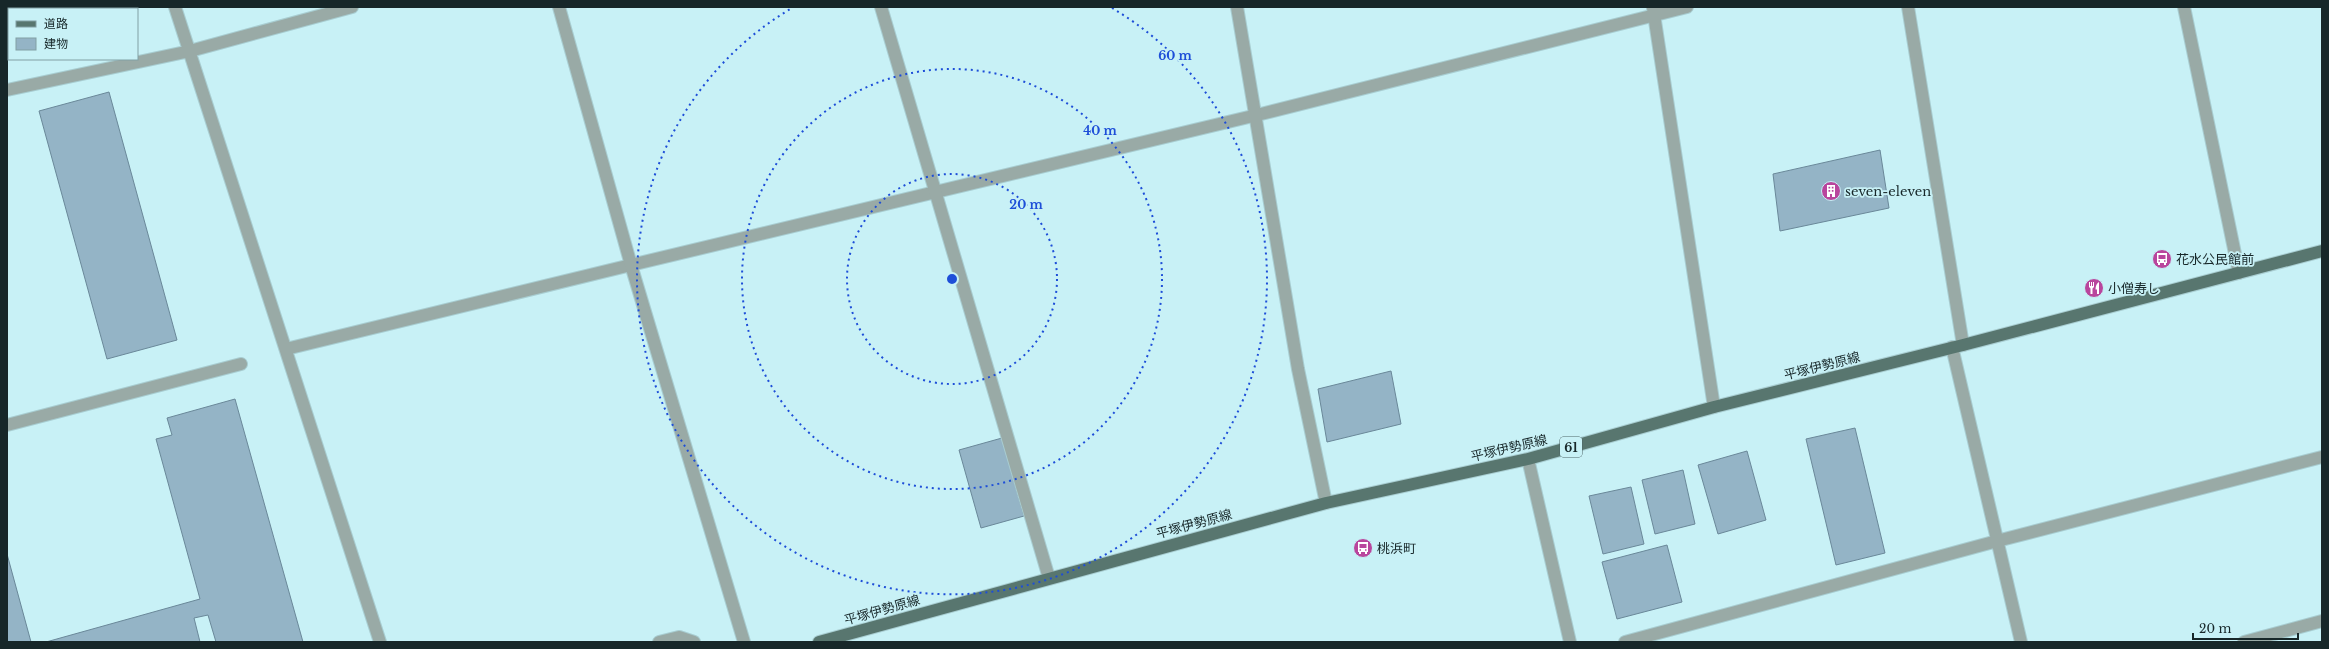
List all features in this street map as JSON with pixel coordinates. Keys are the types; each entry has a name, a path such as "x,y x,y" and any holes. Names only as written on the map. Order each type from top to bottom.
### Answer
{"main road":[{"name":"平塚伊勢原線","path":"819,642 1049,578 1326,504 1528,459 1714,407 1957,346 2322,251"}],"street":[{"path":"175,7 380,642"},
{"path":"7,90 190,51 352,7"},
{"path":"559,7 631,265 744,642"},
{"path":"881,7 1049,578"},
{"path":"1238,7 1298,369 1326,504"},
{"path":"286,349 1257,115 1653,11 1687,7"},
{"path":"1908,7 1957,346 1997,541 2021,642"},
{"path":"2184,7 2239,273"},
{"path":"1653,11 1714,407"},
{"path":"7,425 241,364"},
{"path":"1625,642 1997,541 2322,457"},
{"path":"1528,459 1570,642"},
{"path":"2244,642 2322,621"},
{"path":"659,642 679,637 694,642"}],"building":[{"path":"109,92 177,340 107,359 39,111"},
{"name":"seven-eleven","path":"1880,150 1889,208 1780,231 1773,174"},
{"path":"1391,371 1401,424 1327,442 1318,389"},
{"path":"235,399 303,642 216,642 208,615 194,618 200,642 46,642 200,599 156,439 172,435 167,418"},
{"path":"1855,428 1885,553 1836,565 1806,439"},
{"path":"1002,438 1024,516 981,528 959,450"},
{"path":"1747,451 1766,520 1718,534 1698,465"},
{"path":"1683,470 1695,524 1655,534 1642,480"},
{"path":"1631,487 1644,544 1603,554 1589,496"},
{"path":"1667,545 1682,602 1617,619 1602,562"},
{"path":"7,554 31,642 7,642"}],"place":[{"name":"seven-eleven","path":"1831,191"},
{"name":"花水公民館前","path":"2162,259"},
{"name":"小僧寿し","path":"2094,288"},
{"name":"桃浜町","path":"1363,548"}]}
